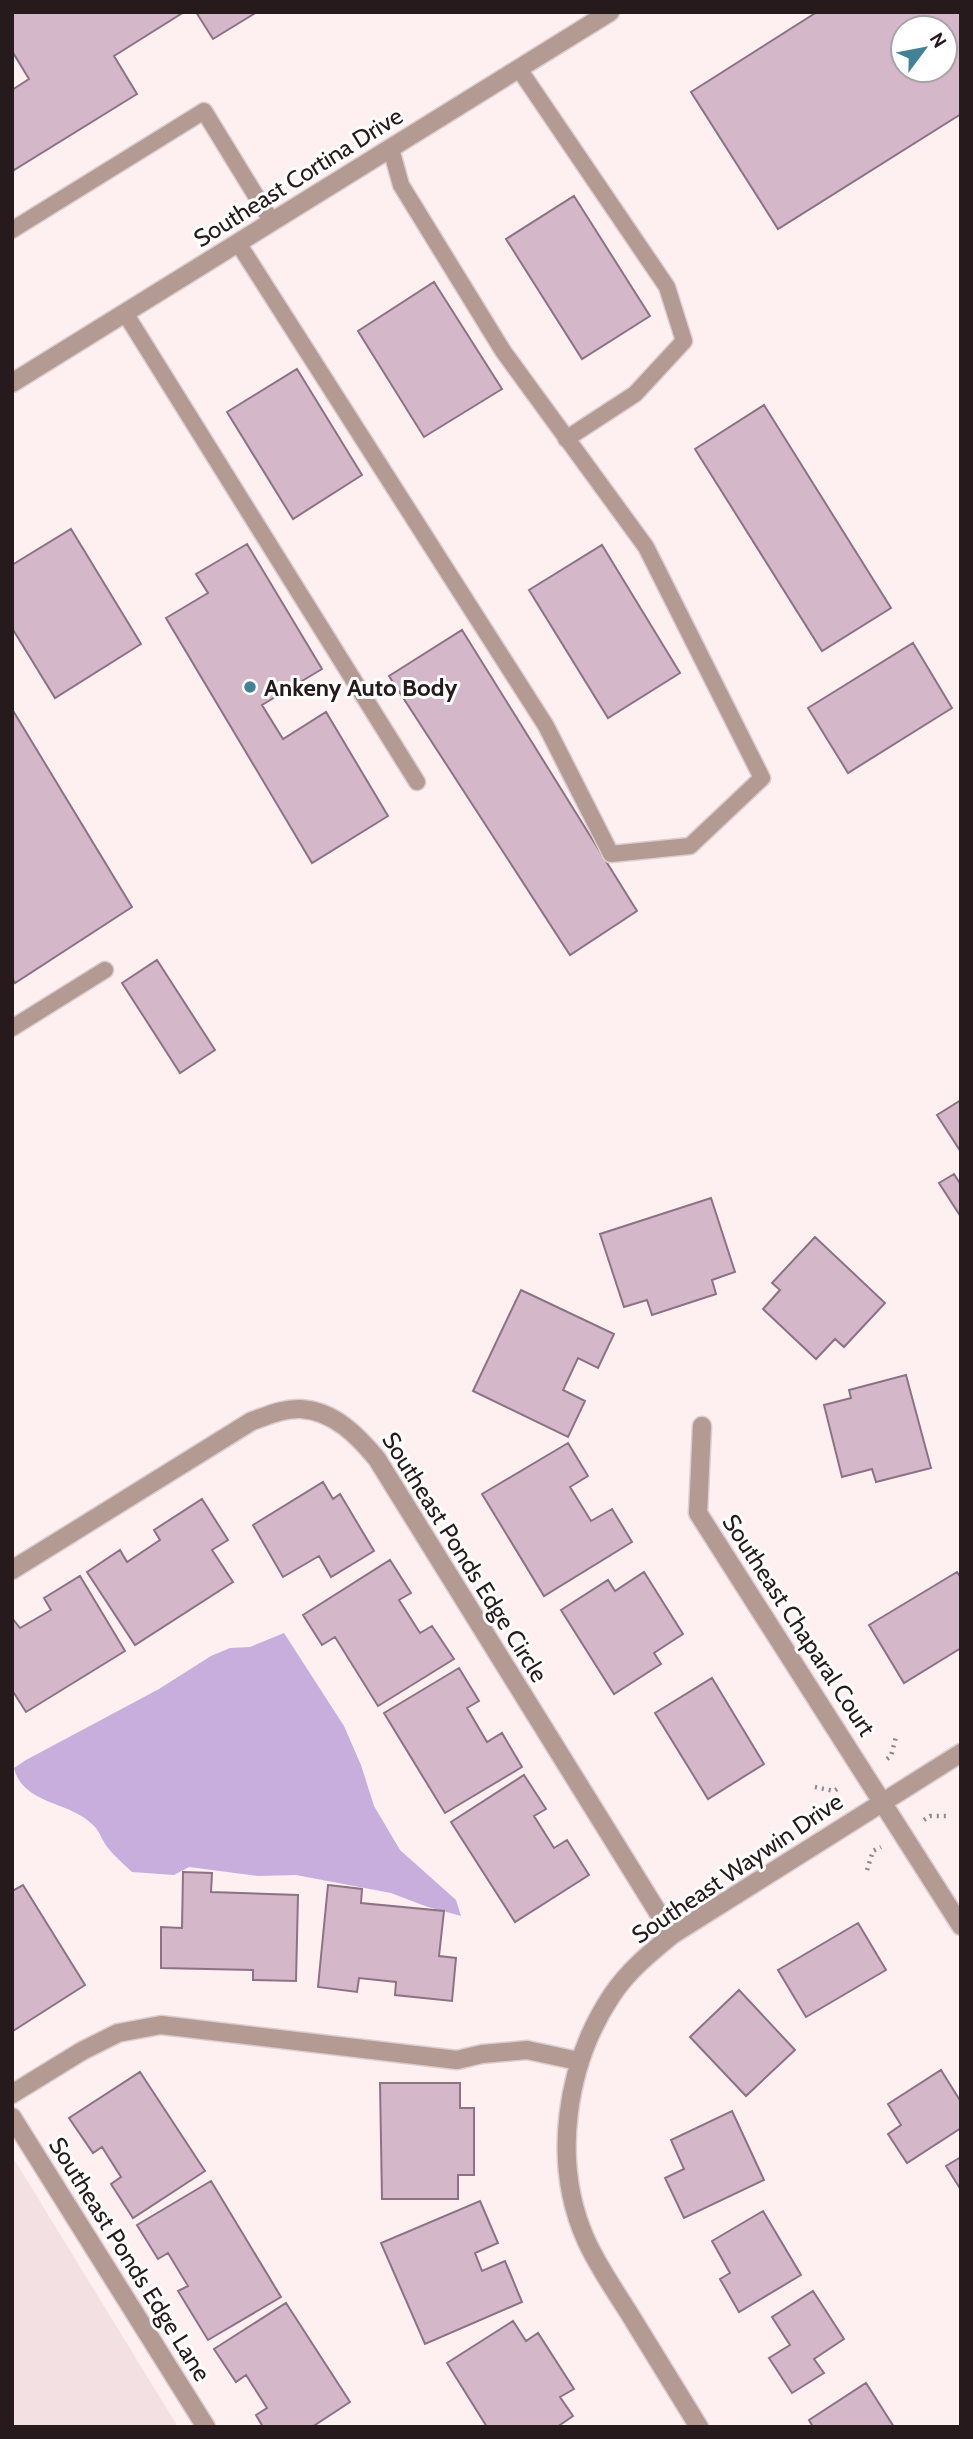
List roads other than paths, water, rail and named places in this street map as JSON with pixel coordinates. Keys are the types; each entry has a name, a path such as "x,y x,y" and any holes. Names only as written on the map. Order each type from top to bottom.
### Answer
{"street":[{"name":"Southeast Cortina Drive","path":"12,383 610,12"},
{"name":"Southeast Ponds Edge Circle","path":"12,1570 252,1420 282,1411 301,1409 336,1421 359,1437 377,1460 672,1935"},
{"name":"Southeast Chaparal Court","path":"702,1426 698,1513 961,1926"},
{"name":"Southeast Waywin Drive","path":"699,2427 604,2275 585,2238 572,2195 567,2148 571,2098 585,2044 612,1994 640,1961 672,1935 961,1753"},
{"path":"12,2094 82,2051 118,2033 161,2025 457,2060 527,2050 579,2061"},
{"name":"Southeast Ponds Edge Lane","path":"12,2118 206,2427"}],"lane":[{"path":"519,69 667,287 684,341 635,394 566,439"},
{"path":"12,230 204,111 271,222"},
{"path":"238,243 546,726 611,854 690,846 762,778 646,547 503,351 401,185 391,149"},
{"path":"125,313 417,782"},
{"path":"12,1028 105,970"}],"place":[{"name":"Ankeny Auto Body","path":"250,687"}]}
